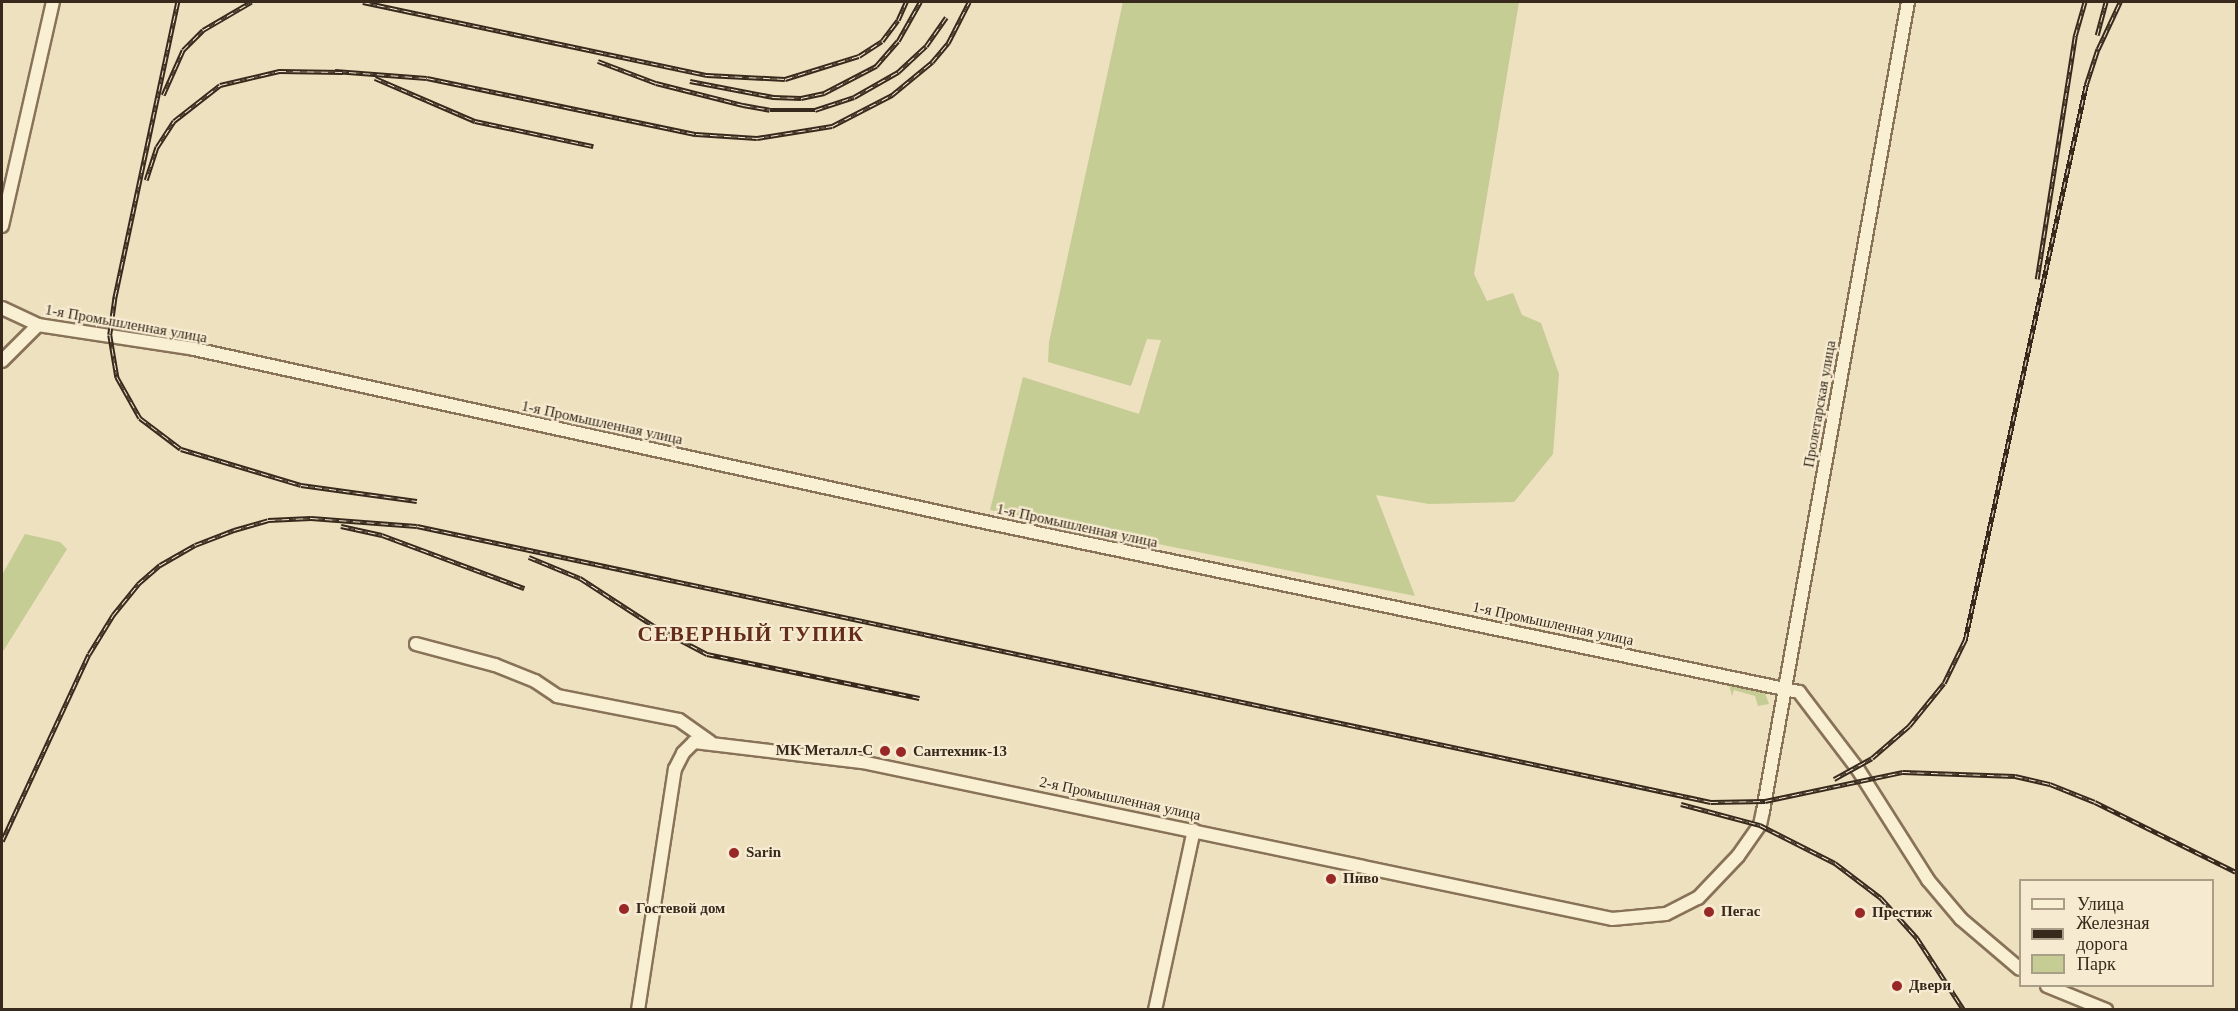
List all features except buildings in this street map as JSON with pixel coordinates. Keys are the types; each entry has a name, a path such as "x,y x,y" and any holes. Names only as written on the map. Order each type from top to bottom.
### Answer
{"street":[{"path":"2,226 53,2"},
{"name":"Пролетарская улица","path":"1763,811 1783,687 1908,2"},
{"name":"1-я Промышленная улица","path":"2,308 38,325 194,349 975,520 1783,687 1806,696 1928,880 1954,911 2019,968"},
{"path":"2,361 38,325"},
{"path":"416,644 495,665 535,681 557,696 679,720 710,742"},
{"path":"638,1010 675,769 683,753 694,742 710,742"},
{"name":"2-я Промышленная улица","path":"710,742 749,752 799,753 862,762 1612,919 1666,914 1698,898 1738,856 1760,825 1763,811"},
{"path":"1155,1010 1194,831"},
{"path":"2049,987 2106,1010"}],"green space":[{"path":"1123,2 1519,2 1474,274 1487,301 1513,293 1522,315 1541,323 1559,374 1553,454 1514,502 1429,504 1376,495 1415,596 990,510 1023,377 1139,414 1161,340 1147,339 1131,386 1048,362 1049,342"},
{"path":"25,534 60,542 67,549 2,653 2,575"},
{"path":"1734,683 1763,688 1769,704 1758,706 1755,696 1734,690 1732,696 1729,685"}],"railway":[{"path":"178,2 115,299 110,335 117,377 140,418 181,449 301,485 417,501"},
{"path":"163,95 183,50 203,30 251,2"},
{"path":"363,2 707,75 785,79 859,56 882,41 898,20 906,2"},
{"path":"690,81 773,97 801,98 824,93 876,66 898,41 920,2"},
{"path":"335,71 427,78 696,134 757,138 832,126 892,95 932,62 948,43 969,2"},
{"path":"2037,279 2075,36 2085,2"},
{"path":"2097,35 2106,2"},
{"path":"1834,779 1872,758 1909,726 1944,683 1965,640 2086,85 2098,49 2120,2"},
{"path":"598,61 656,83 743,105 770,110 815,110 854,97 898,72 926,46 946,17"},
{"path":"146,180 157,147 174,121 220,85 279,71 343,72"},
{"path":"375,78 475,121 593,146"},
{"path":"2,841 89,654 113,615 138,584 160,565 195,545 234,530 268,520 311,518 417,526 1711,802 1765,801 1903,772 2015,776 2050,784 2095,802 2236,872"},
{"path":"341,526 382,535 524,588"},
{"path":"529,557 580,578 654,626 707,654 919,698"},
{"path":"1681,804 1760,825 1835,863 1881,898 1917,938 1964,1010"}],"place":[{"name":"МК Металл-С","path":"885,751"},
{"name":"Сантехник-13","path":"901,752"},
{"name":"Sarin","path":"734,853"},
{"name":"Пиво","path":"1331,879"},
{"name":"Гостевой дом","path":"624,909"},
{"name":"Пегас","path":"1709,912"},
{"name":"Престиж","path":"1860,913"},
{"name":"Двери","path":"1897,986"}],"district":[{"name":"СЕВЕРНЫЙ ТУПИК","path":"751,634"}]}
